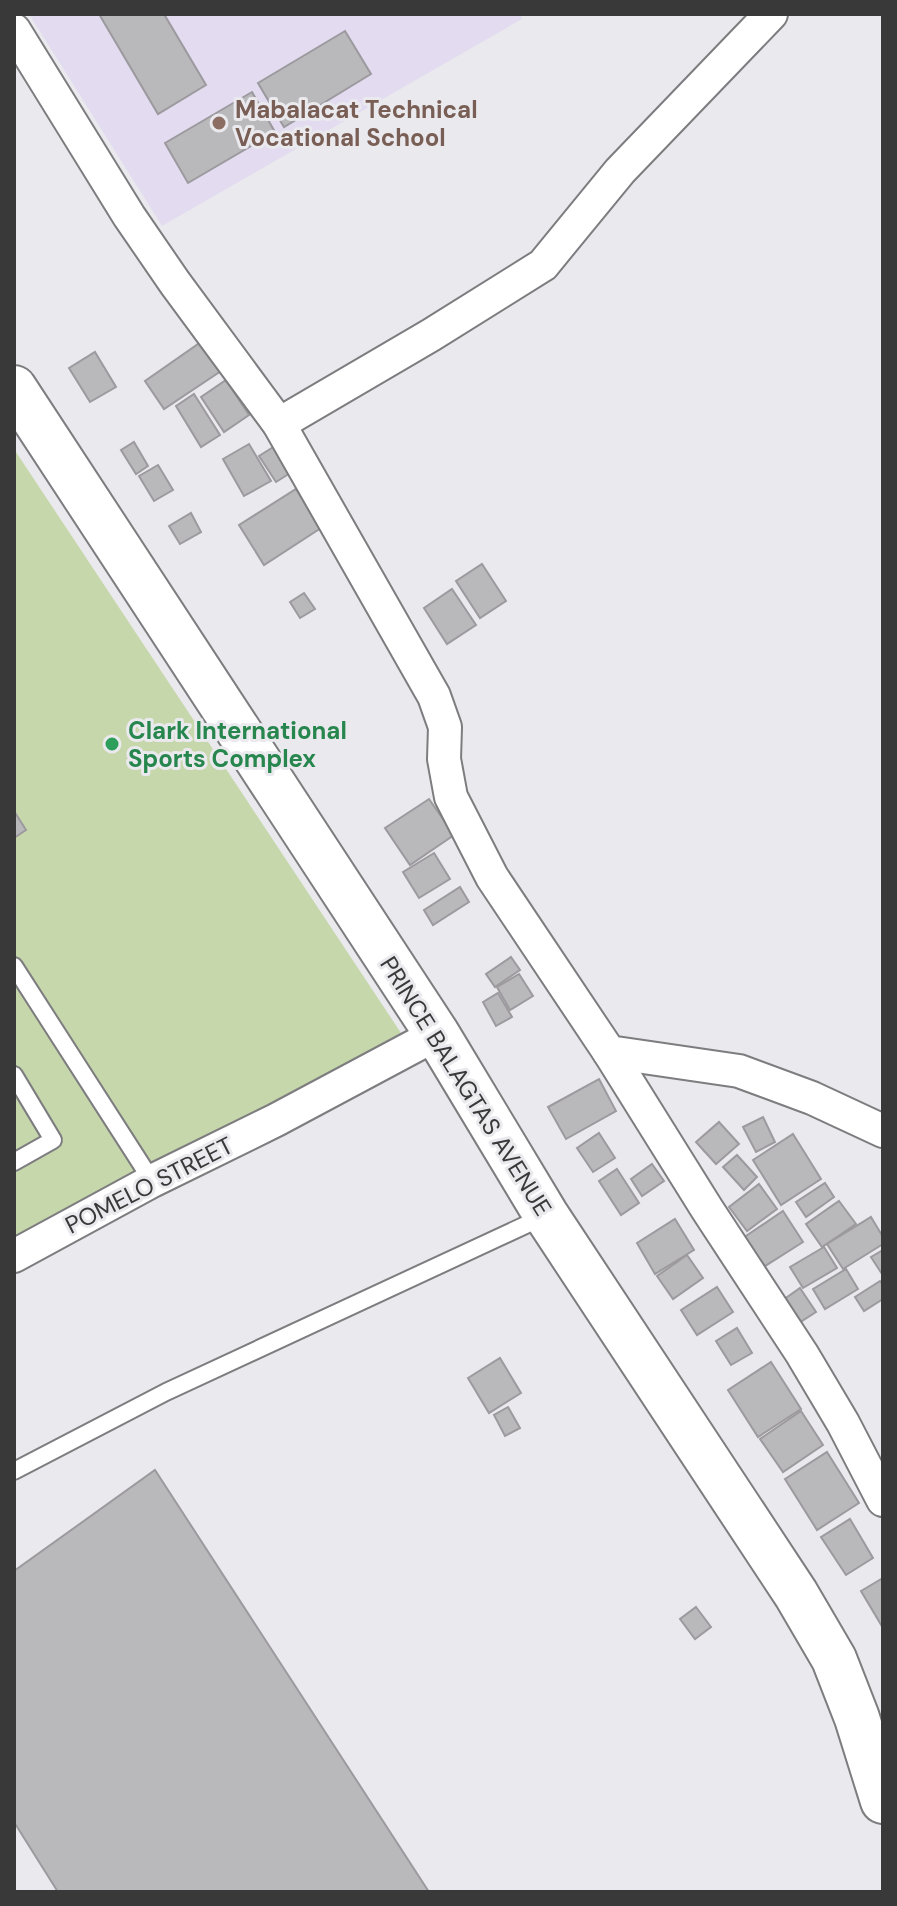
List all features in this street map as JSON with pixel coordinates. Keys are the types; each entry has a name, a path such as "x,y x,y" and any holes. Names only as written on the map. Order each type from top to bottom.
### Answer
{"main road":[{"name":"PRINCE BALAGTAS AVENUE","path":"14,388 437,1034 546,1215 796,1594 834,1659 857,1718 883,1801"}],"street":[{"path":"279,424 543,265 620,171 771,14"},
{"path":"14,30 129,216 279,424 434,696 445,727 444,759 451,797 492,877 609,1052 802,1354 883,1500"},
{"name":"POMELO STREET","path":"14,1256 437,1034"},
{"path":"609,1052 739,1071 812,1098 883,1131"}],"lane":[{"path":"14,966 152,1181"},
{"path":"14,1075 53,1140 14,1162"},
{"path":"14,1471 166,1392 546,1215"}],"shaded area":[{"name":"Mabalacat Technical Vocational School","path":"29,14 520,14 522,19 162,226"}],"green space":[{"name":"Clark International Sports Complex","path":"14,449 405,1039 14,1239"}],"building":[{"path":"99,14 164,14 206,85 158,114"},
{"path":"345,31 371,74 284,127 258,83"},
{"path":"252,92 275,132 188,183 165,143"},
{"path":"201,342 221,371 164,409 145,381"},
{"path":"95,352 116,387 90,402 69,368"},
{"path":"226,380 249,415 224,432 201,397"},
{"path":"194,394 220,435 201,447 176,406"},
{"path":"134,442 148,466 136,474 121,450"},
{"path":"249,444 271,481 244,496 223,459"},
{"path":"278,444 295,470 276,482 259,456"},
{"path":"158,465 173,490 154,501 139,476"},
{"path":"296,489 321,528 264,565 239,525"},
{"path":"191,513 201,532 180,544 169,526"},
{"path":"482,564 506,601 480,618 456,581"},
{"path":"452,589 476,625 447,644 424,608"},
{"path":"304,593 315,609 300,618 290,602"},
{"path":"429,799 454,835 410,865 385,828"},
{"path":"14,811 26,830 14,838"},
{"path":"434,853 450,879 419,898 403,872"},
{"path":"460,887 469,902 433,925 424,910"},
{"path":"511,957 520,970 495,987 486,974"},
{"path":"519,974 533,996 510,1010 497,987"},
{"path":"498,993 512,1017 496,1026 483,1002"},
{"path":"599,1079 616,1111 566,1139 548,1107"},
{"path":"763,1117 775,1142 756,1152 743,1127"},
{"path":"719,1122 739,1144 716,1164 696,1142"},
{"path":"599,1133 615,1158 593,1172 577,1148"},
{"path":"793,1134 821,1179 781,1205 753,1160"},
{"path":"737,1155 757,1177 744,1190 723,1167"},
{"path":"652,1164 664,1181 642,1196 631,1179"},
{"path":"617,1169 639,1203 621,1215 599,1181"},
{"path":"825,1183 834,1197 806,1217 796,1202"},
{"path":"759,1184 777,1209 747,1231 729,1207"},
{"path":"839,1201 856,1224 822,1247 806,1224"},
{"path":"783,1211 803,1242 762,1268 743,1238"},
{"path":"871,1217 883,1237 883,1244 843,1269 827,1244"},
{"path":"675,1219 694,1250 655,1274 637,1243"},
{"path":"824,1247 837,1268 803,1288 790,1267"},
{"path":"883,1250 883,1273 882,1274 871,1257"},
{"path":"687,1255 703,1278 673,1299 657,1276"},
{"path":"846,1269 858,1289 825,1309 813,1289"},
{"path":"880,1281 883,1299 864,1311 855,1297"},
{"path":"717,1287 733,1312 697,1335 681,1310"},
{"path":"800,1288 816,1312 791,1328 776,1305"},
{"path":"737,1328 752,1353 731,1365 716,1341"},
{"path":"500,1358 521,1393 489,1413 468,1378"},
{"path":"771,1362 801,1409 758,1437 728,1390"},
{"path":"508,1407 520,1428 505,1436 494,1415"},
{"path":"801,1411 823,1445 783,1472 760,1439"},
{"path":"827,1452 859,1503 817,1530 785,1479"},
{"path":"155,1470 429,1892 58,1892 14,1822 14,1571"},
{"path":"850,1519 873,1558 846,1575 821,1537"},
{"path":"883,1578 883,1628 861,1591"},
{"path":"696,1607 711,1627 695,1639 680,1619"}],"place":[{"name":"Mabalacat Technical Vocational School","path":"219,123"},
{"name":"Clark International Sports Complex","path":"112,744"}]}
